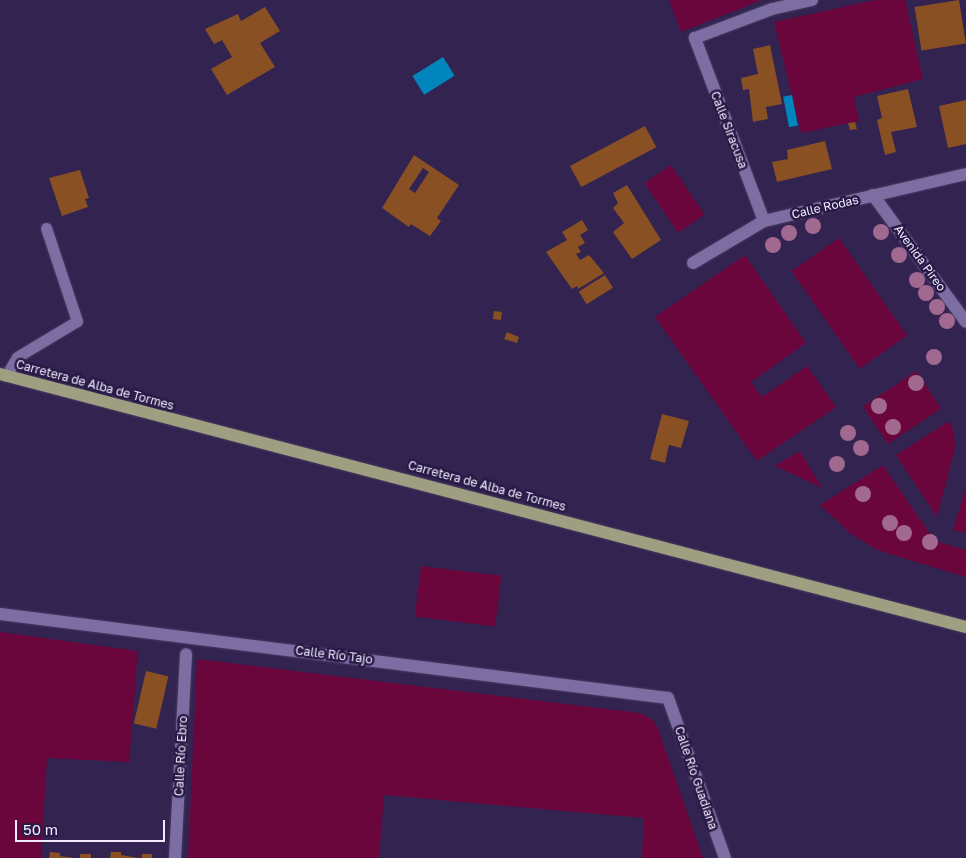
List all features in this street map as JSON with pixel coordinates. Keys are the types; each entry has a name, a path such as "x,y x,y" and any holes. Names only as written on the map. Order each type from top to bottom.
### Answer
{"main road":[{"name":"Carretera de Alba de Tormes","path":"3,375 966,627"}],"street":[{"name":"Calle Siracusa","path":"764,221 695,38 772,9 812,0"},
{"name":"Calle Rodas","path":"693,263 764,221 966,174"},
{"name":"Avenida Pireo","path":"873,195 966,322"},
{"name":"Calle Río Tajo","path":"0,614 668,698"},
{"name":"Calle Río Ebro","path":"176,858 186,654"},
{"name":"Calle Río Guadiana","path":"668,698 725,858"}],"lane":[{"path":"3,375 17,357 77,322 46,228"}],"shaded area":[{"path":"669,0 762,0 681,32"},
{"path":"875,0 905,0 923,79 854,97 859,121 801,133 774,22"},
{"path":"671,165 705,215 678,233 644,183"},
{"path":"839,238 907,335 860,369 791,271"},
{"path":"745,255 806,343 751,382 762,397 807,366 836,407 757,461 655,317"},
{"path":"916,371 941,408 888,444 863,407"},
{"path":"949,421 954,431 955,448 937,517 896,455"},
{"path":"800,451 822,488 775,466"},
{"path":"883,465 935,541 966,550 966,577 877,550 851,534 820,505"},
{"path":"966,486 966,533 953,530"},
{"path":"421,566 501,576 495,626 415,617"},
{"path":"0,632 138,651 129,762 47,758 41,858 0,858"},
{"path":"197,659 640,713 652,719 658,729 703,858 642,858 644,818 384,795 379,858 188,858"}],"water":[{"path":"443,57 455,76 424,95 412,76"},
{"path":"792,95 798,125 789,127 783,97"}],"building":[{"path":"959,0 966,43 921,50 915,7"},
{"path":"265,7 280,31 260,43 275,67 227,95 211,69 232,57 222,40 214,44 205,29 238,14 241,21"},
{"path":"770,45 782,104 766,107 768,119 753,122 749,89 743,90 741,78 758,74 753,49"},
{"path":"908,89 917,127 891,132 896,152 885,155 877,120 882,118 877,96"},
{"path":"966,100 966,144 948,148 939,106"},
{"path":"855,122 857,129 850,130 848,123"},
{"path":"645,126 656,147 581,187 570,166"},
{"path":"825,141 832,169 777,182 772,162 788,159 787,150"},
{"path":"414,155 459,185 437,218 441,221 430,236 411,224 409,227 382,208","holes":["423,168 429,172 415,193 409,189"]},
{"path":"80,170 89,198 85,199 88,207 62,216 49,178"},
{"path":"627,185 661,240 632,259 613,232 624,223 613,208 618,203 613,193"},
{"path":"582,220 588,230 580,235 585,243 578,247 581,252 576,254 580,260 589,255 604,273 578,289 577,286 572,289 546,252 567,240 562,232"},
{"path":"605,275 613,288 587,304 579,291"},
{"path":"494,311 502,312 501,320 493,319"},
{"path":"507,332 519,337 517,343 504,339"},
{"path":"662,414 689,421 681,448 669,445 665,463 650,459"},
{"path":"146,671 168,676 156,729 134,724"},
{"path":"50,852 60,853 60,856 75,858 49,858"},
{"path":"111,852 121,852 121,855 139,858 110,858"},
{"path":"80,854 91,854 91,858 80,858"},
{"path":"142,854 152,854 152,858 142,858"}]}
